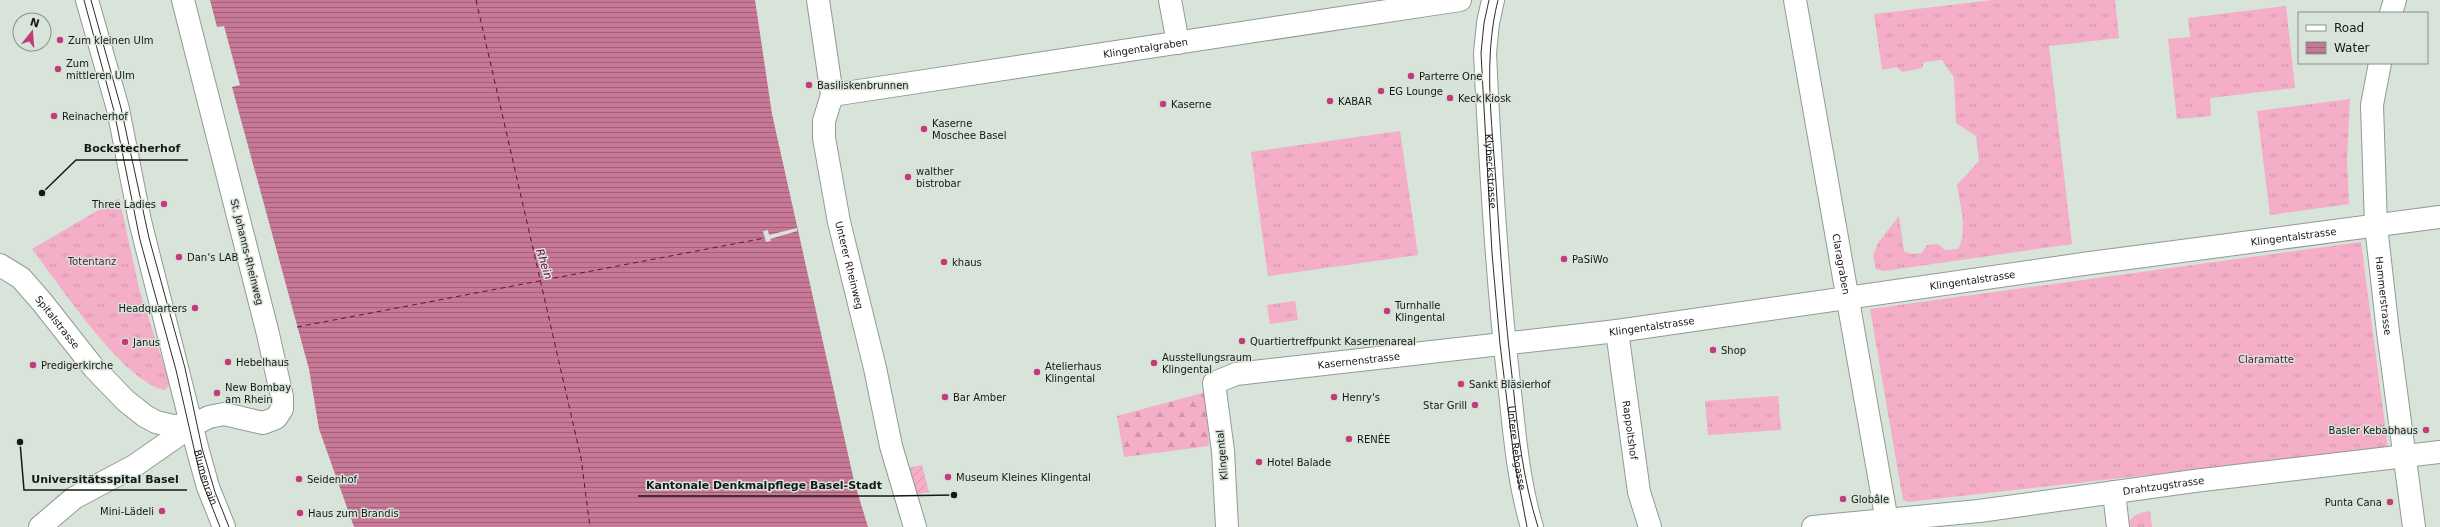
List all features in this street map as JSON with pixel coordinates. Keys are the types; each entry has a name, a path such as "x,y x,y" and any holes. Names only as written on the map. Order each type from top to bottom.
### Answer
{"street":[{"path":"40,527 74,498 134,466 193,425 140,221 118,110 87,0"},
{"name":"St. Johanns-Rheinweg","path":"183,0 268,334 283,403 280,413 271,422 263,423 224,414 209,417 193,425"},
{"name":"Unterer Rheinweg","path":"818,0 832,95 824,121 824,138 838,222 867,333 891,446 915,527"},
{"path":"1170,0 1178,43"},
{"name":"Klingentalgraben","path":"832,95 1460,0"},
{"name":"Klybeckstrasse","path":"1493,0 1488,23 1485,53 1496,249 1504,344"},
{"name":"Claragraben","path":"1795,0 1887,523"},
{"path":"2391,12 2395,0"},
{"name":"Hammerstrasse","path":"2380,64 2372,105 2376,226 2403,455 2414,527"},
{"name":"Klingentalstrasse","path":"1504,344 1617,331 1848,299 2083,264 2440,217"},
{"name":"Spitalstrasse","path":"0,265 21,278 94,368 126,401 145,416 156,422 173,426 193,425"},
{"name":"Rappoltshof","path":"1617,331 1639,492 1650,527"},
{"name":"Kasernenstrasse","path":"1214,383 1236,374 1504,344"},
{"name":"Untere Rebgasse","path":"1504,344 1517,458 1532,527"},
{"name":"Klingental","path":"1214,383 1223,451 1227,527"},
{"name":"Blumenrain","path":"193,425 206,481 224,527"},
{"name":"Drahtzugstrasse","path":"1887,523 2114,492 2403,455 2440,452"},
{"path":"2114,492 2118,527"},
{"path":"1813,527 1887,523"}],"green space":[{"path":"1993,0 2115,0 2119,38 2049,46 2072,244 1884,271 1876,269 1873,256 1878,243 1899,216 1904,251 1911,254 1922,253 1927,245 1938,244 1945,250 1958,249 1961,242 1963,226 1957,185 1979,161 1976,136 1956,123 1954,78 1942,60 1924,62 1922,68 1903,72 1896,67 1882,70 1874,14"},
{"path":"2286,6 2295,88 2210,98 2211,116 2177,119 2168,39 2190,37 2188,18"},
{"path":"2350,99 2347,159 2349,204 2270,215 2257,111"},
{"path":"1400,131 1418,255 1268,276 1251,152"},
{"name":"Totentanz","path":"119,198 140,292 170,384 165,390 149,383 131,370 112,352 75,307 32,249"},
{"name":"Claramatte","path":"2361,242 2388,448 1908,502 1903,500 1870,309"},
{"path":"1295,301 1298,320 1270,324 1267,305"},
{"path":"1206,392 1209,446 1124,457 1117,416"},
{"path":"1778,396 1781,430 1708,435 1705,401"},
{"path":"922,465 929,492 914,495 907,468"},
{"path":"2150,511 2152,527 2127,527 2128,523 2133,517"}],"water":[{"name":"Rhein","path":"210,0 755,0 772,114 854,481 868,527 354,527 319,429 309,369 232,87 240,85 224,26 217,27"}],"pier":[{"path":"797,228 797,231 770,239 771,241 766,242 763,231 768,230 769,235"}],"ferry route":[{"path":"476,0 581,458 590,527"},
{"path":"297,327 765,238"}],"tram line":[{"path":"84,0 114,111 140,240 176,370 201,479 220,527"},
{"path":"91,0 121,108 149,238 185,368 202,448 215,492 229,527"},
{"path":"1489,0 1484,23 1481,53 1492,253 1500,344 1514,458 1527,527"},
{"path":"1498,0 1493,22 1490,91 1501,259 1519,439 1528,492 1538,527"}],"place":[{"name":"Zum kleinen Ulm","path":"60,40"},
{"name":"Zum mittleren Ulm","path":"58,69"},
{"name":"Parterre One","path":"1411,76"},
{"name":"Basiliskenbrunnen","path":"809,85"},
{"name":"EG Lounge","path":"1381,91"},
{"name":"Keck Kiosk","path":"1450,98"},
{"name":"KABAR","path":"1330,101"},
{"name":"Kaserne","path":"1163,104"},
{"name":"Reinacherhof","path":"54,116"},
{"name":"Kaserne Moschee Basel","path":"924,129"},
{"name":"walther bistrobar","path":"908,177"},
{"name":"Bockstecherhof","path":"42,193"},
{"name":"Three Ladies","path":"164,204"},
{"name":"Dan‘s LAB","path":"179,257"},
{"name":"PaSiWo","path":"1564,259"},
{"name":"khaus","path":"944,262"},
{"name":"Headquarters","path":"195,308"},
{"name":"Turnhalle Klingental","path":"1387,311"},
{"name":"Quartiertreffpunkt Kasernenareal","path":"1242,341"},
{"name":"Janus","path":"125,342"},
{"name":"Shop","path":"1713,350"},
{"name":"Hebelhaus","path":"228,362"},
{"name":"Ausstellungsraum Klingental","path":"1154,363"},
{"name":"Predigerkirche","path":"33,365"},
{"name":"Atelierhaus Klingental","path":"1037,372"},
{"name":"Sankt Bläsierhof","path":"1461,384"},
{"name":"New Bombay am Rhein","path":"217,393"},
{"name":"Bar Amber","path":"945,397"},
{"name":"Henry's","path":"1334,397"},
{"name":"Star Grill","path":"1475,405"},
{"name":"Basler Kebabhaus","path":"2426,430"},
{"name":"RENÉE","path":"1349,439"},
{"name":"Universitätsspital Basel","path":"20,442"},
{"name":"Hotel Balade","path":"1259,462"},
{"name":"Museum Kleines Klingental","path":"948,477"},
{"name":"Seidenhof","path":"299,479"},
{"name":"Kantonale Denkmalpflege Basel-Stadt","path":"954,495"},
{"name":"Globâle","path":"1843,499"},
{"name":"Punta Cana","path":"2390,502"},
{"name":"Mini-Lädeli","path":"162,511"},
{"name":"Haus zum Brandis","path":"300,513"}]}
